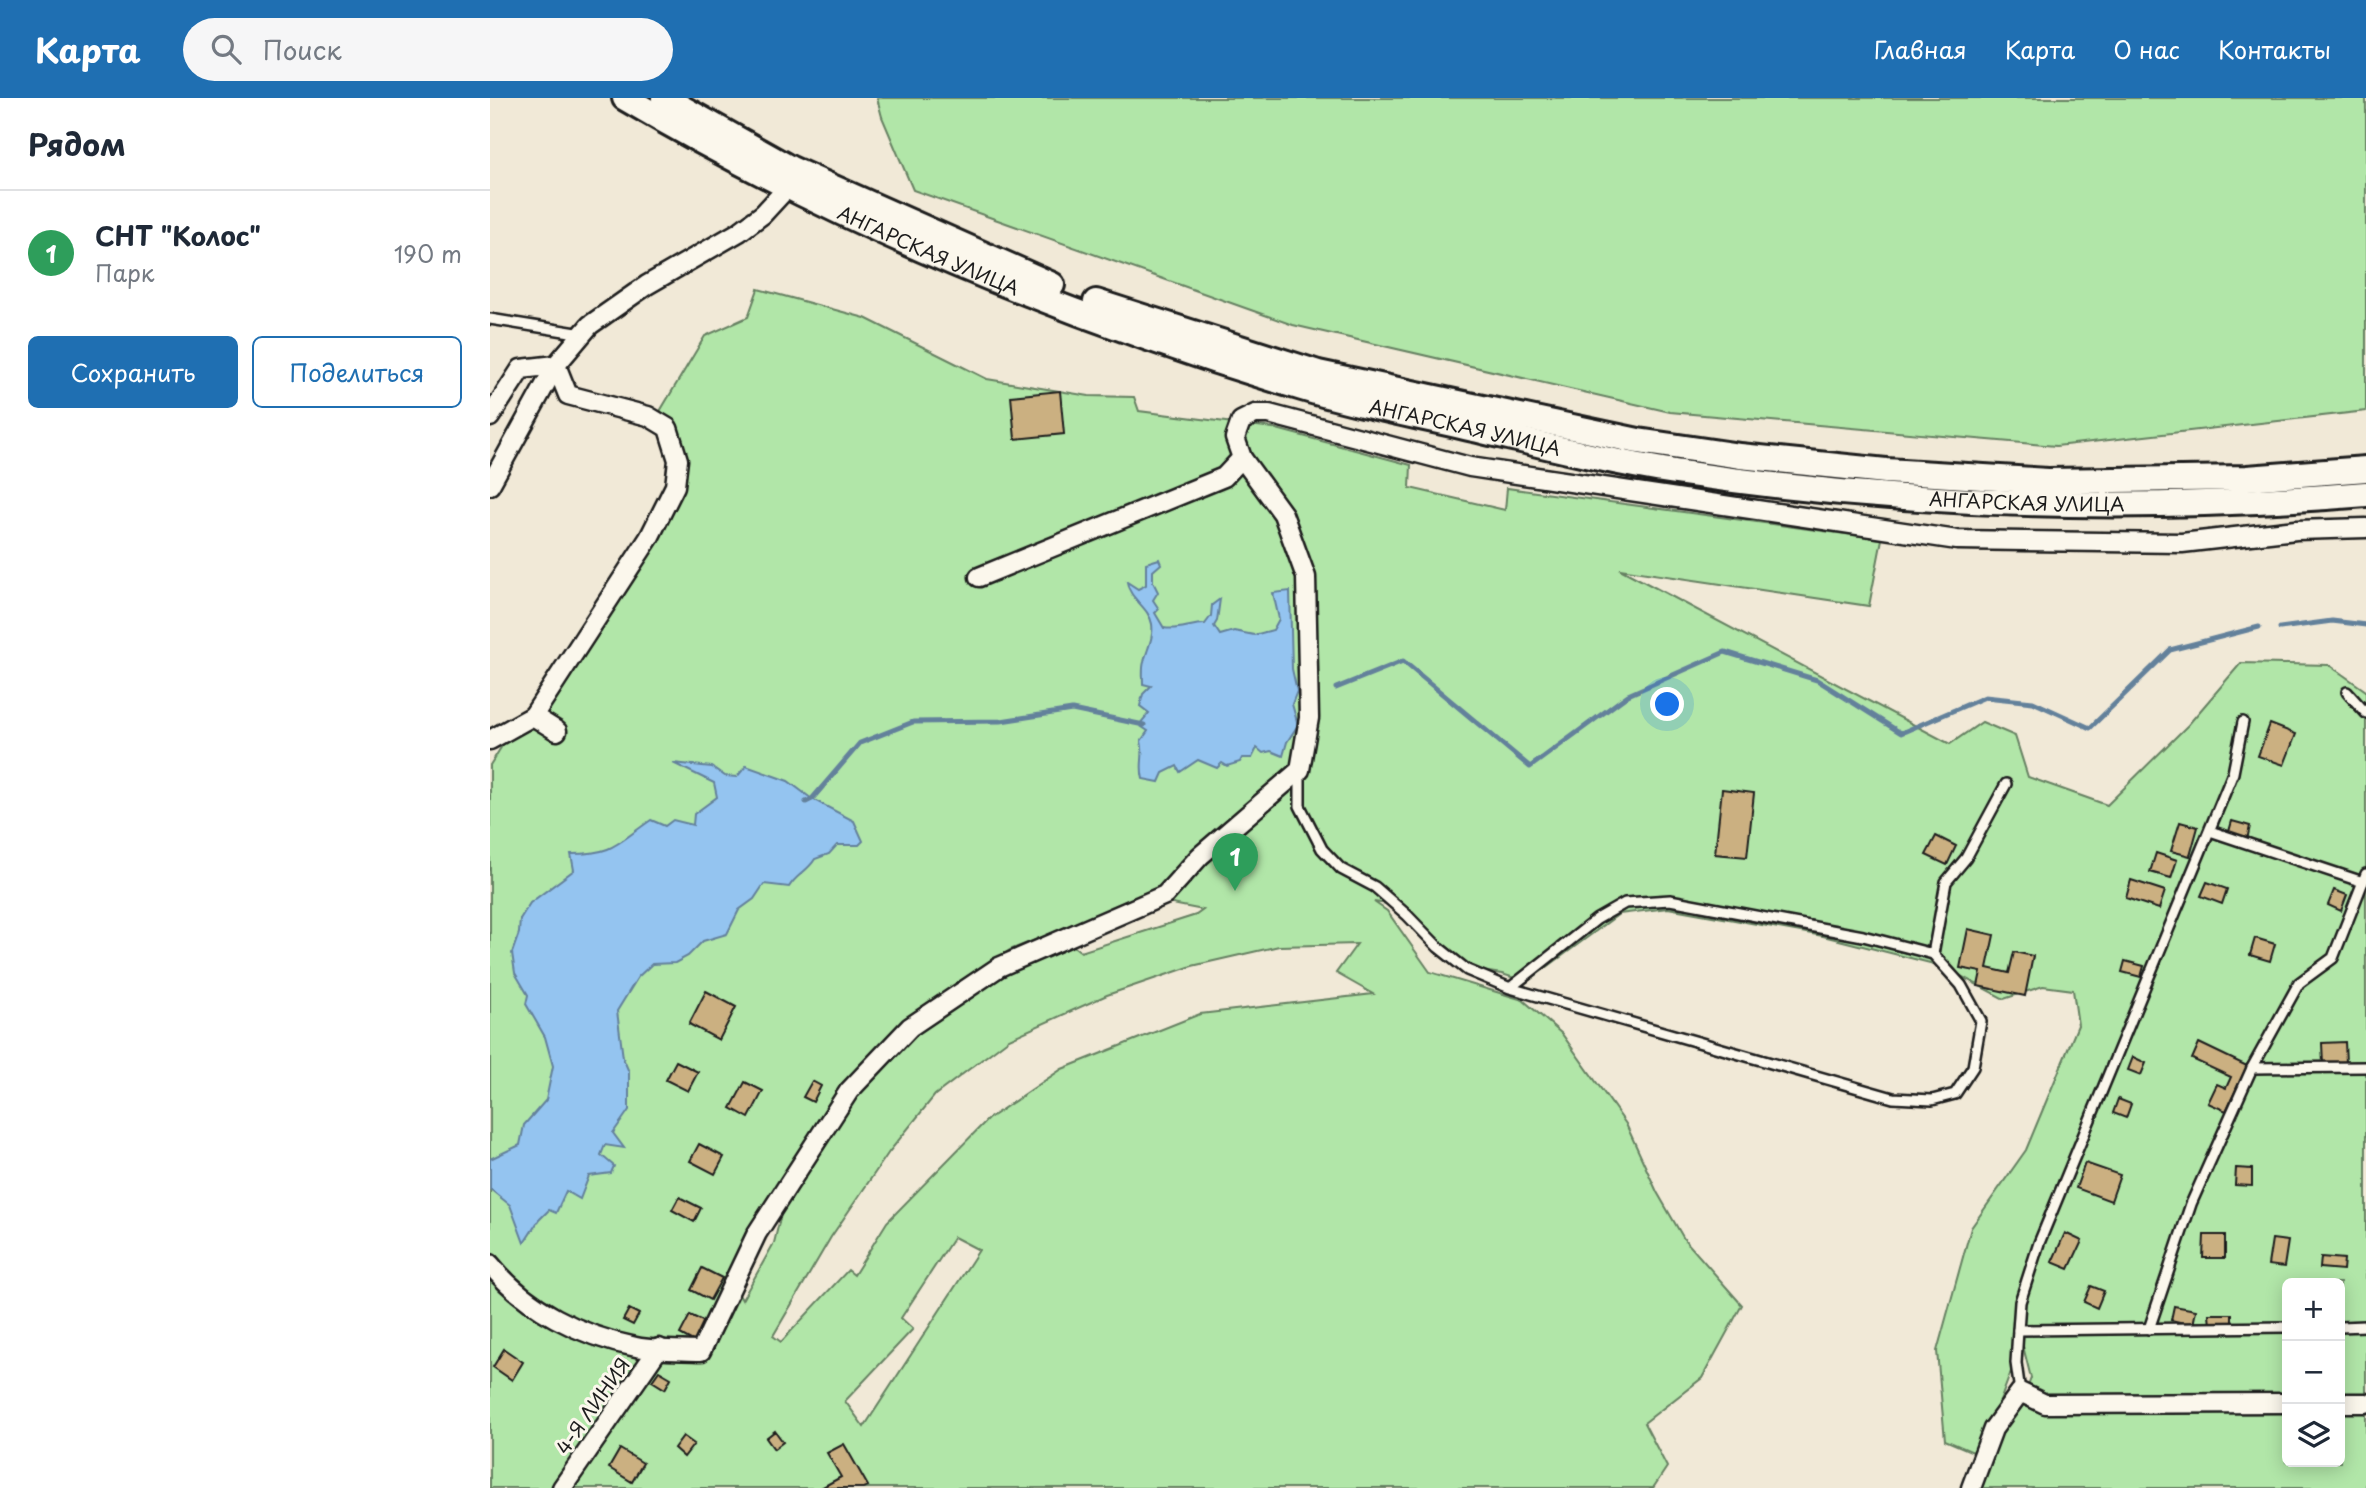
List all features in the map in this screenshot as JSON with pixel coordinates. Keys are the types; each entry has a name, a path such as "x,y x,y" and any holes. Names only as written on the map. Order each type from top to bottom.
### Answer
{"main road":[{"name":"АНГАРСКАЯ УЛИЦА","path":"625,98 787,188 955,265 1158,342 1306,389 1550,447 1672,472 1843,492 2003,503 2253,501 2366,494"},
{"name":"АНГАРСКАЯ УЛИЦА","path":"664,98 791,169 965,248 1082,297 1318,373 1472,407 1638,441 1740,456 1990,479 2048,481 2247,478 2366,469"}],"street":[{"path":"490,485 556,365 590,326 647,285 739,232 763,214 787,188"},
{"path":"490,417 521,369 556,365"},
{"path":"490,740 533,716 649,538 675,486 678,460 668,428 648,416 568,395 556,365"},
{"path":"490,1264 520,1296 576,1329 637,1347 701,1351 757,1233 849,1091 909,1027 999,967 1165,895 1200,856 1300,770 1309,718 1306,577 1283,514 1242,458 1235,438 1241,421 1255,414 1269,414 1470,467 1957,540 2182,542 2296,530 2366,528"},
{"path":"979,577 1224,477 1242,458"},
{"path":"533,716 557,731"},
{"name":"4-Я ЛИНИЯ","path":"562,1488 659,1348"},
{"path":"1971,1488 1993,1429 2020,1392 2045,1404 2282,1403"},
{"path":"2345,1403 2366,1403"}],"lane":[{"path":"490,319 583,334"},
{"path":"2347,692 2366,713"},
{"path":"2020,1392 2015,1363 2020,1302 2039,1243 2234,773 2243,722"},
{"path":"1300,770 1300,806 1322,849 1341,869 1375,887 1438,947 1467,970 1510,988 1893,1098 1932,1100 1955,1094 1973,1066 1981,1021 1961,985 1933,954 1863,936 1670,900 1625,903 1597,919 1510,988"},
{"path":"1933,954 1946,883 1966,858 2006,784"},
{"path":"2149,1329 2191,1204 2252,1068 2299,983 2333,958 2364,878 2210,831"},
{"path":"2252,1068 2366,1067"},
{"path":"2345,1327 2366,1326"},
{"path":"2018,1330 2282,1327"}],"green space":[{"path":"877,98 2366,98 2366,411 2056,446 1670,412 1293,325 913,190 882,117"},
{"path":"758,289 865,318 987,379 1089,396 1134,397 1139,411 1273,428 1411,465 1410,488 1505,510 1507,488 1882,539 1869,606 1620,569 1950,744 1982,722 2015,736 2028,777 2107,805 2188,725 2241,663 2329,665 2366,691 2366,1488 1975,1488 1998,1429 2023,1400 2031,1378 2022,1342 1993,1420 1973,1452 1945,1440 1937,1351 1971,1228 2026,1150 2078,1025 2073,990 2043,986 2004,999 1942,966 1823,936 1668,908 1619,914 1527,982 1502,974 1475,970 1403,906 1374,902 1387,911 1430,972 1523,1000 1562,1034 1626,1124 1657,1192 1684,1239 1742,1305 1702,1378 1644,1423 1667,1467 1653,1488 490,1488 490,765 507,738 543,717 681,495 683,443 659,413 705,336 748,317","holes":["1147,899 1203,910 1196,915 1081,952 1072,945 1004,969 914,1030 840,1096 862,1063 947,994 1010,950 1050,934 1095,924","1357,944 1336,973 1373,994 1200,1014 1062,1069 988,1119 887,1222 854,1275 848,1270 781,1342 773,1336 831,1237 889,1152 935,1095 1009,1039 1107,995 1192,966 1279,946","785,1198 774,1243 742,1300 729,1277","954,1237 979,1250 864,1427 845,1401 913,1329 901,1318"]}],"water":[{"path":"1159,559 1161,564 1153,571 1153,582 1158,592 1153,600 1159,609 1155,613 1164,628 1205,624 1211,616 1212,605 1220,599 1214,626 1220,635 1234,631 1254,635 1273,630 1279,619 1273,593 1290,591 1292,669 1297,691 1292,704 1298,725 1287,742 1283,756 1271,751 1263,753 1257,748 1252,758 1242,758 1240,762 1227,766 1222,763 1217,768 1198,760 1180,772 1177,766 1163,773 1159,782 1143,779 1141,741 1148,731 1139,725 1149,713 1140,706 1143,694 1151,686 1143,684 1143,664 1151,639 1152,624 1131,593 1127,582 1138,589 1146,585 1146,563"},
{"path":"673,763 712,767 725,776 737,777 746,766 788,781 812,799 854,821 863,841 859,845 837,845 829,854 815,859 789,887 764,884 754,899 739,910 727,934 703,941 688,956 675,963 652,964 638,977 617,1011 623,1058 629,1072 629,1110 613,1133 624,1148 605,1145 601,1155 614,1166 611,1173 589,1176 580,1199 566,1191 556,1213 549,1210 524,1243 510,1205 490,1189 490,1159 520,1145 524,1125 546,1100 553,1066 545,1037 526,1004 528,995 515,973 512,953 519,933 520,919 530,903 574,870 571,854 597,852 615,846 651,820 665,826 673,820 693,825 694,814 717,797 714,783"}],"building":[{"path":"1060,391 1064,434 1015,439 1011,396"},
{"path":"2270,724 2296,734 2284,765 2258,756"},
{"path":"1722,789 1754,793 1747,857 1715,854"},
{"path":"2232,821 2250,826 2247,840 2228,835"},
{"path":"2180,822 2198,827 2190,856 2171,851"},
{"path":"1936,836 1956,846 1947,865 1926,855"},
{"path":"2156,853 2177,860 2171,878 2150,872"},
{"path":"2131,880 2165,891 2159,909 2126,898"},
{"path":"2207,882 2227,889 2222,904 2201,896"},
{"path":"2334,890 2347,895 2341,911 2328,905"},
{"path":"1968,929 1994,935 1987,968 2009,973 2014,952 2033,956 2025,996 1978,986 1981,972 1960,968"},
{"path":"2255,938 2275,944 2270,961 2250,955"},
{"path":"2125,961 2144,966 2141,977 2122,972"},
{"path":"706,991 736,1007 719,1040 689,1024"},
{"path":"2345,1042 2346,1063 2323,1064 2322,1043"},
{"path":"2199,1043 2247,1066 2226,1111 2208,1103 2217,1084 2226,1088 2231,1077 2192,1059"},
{"path":"2133,1057 2146,1063 2141,1075 2128,1070"},
{"path":"676,1061 698,1072 688,1091 666,1080"},
{"path":"812,1081 821,1086 813,1102 803,1097"},
{"path":"745,1082 763,1091 749,1118 731,1108"},
{"path":"2118,1099 2131,1104 2126,1118 2113,1113"},
{"path":"699,1144 724,1157 715,1174 690,1161"},
{"path":"2085,1163 2120,1175 2111,1201 2076,1188"},
{"path":"2236,1168 2252,1169 2252,1186 2235,1185"},
{"path":"679,1197 701,1208 694,1222 672,1210"},
{"path":"2065,1233 2082,1241 2069,1269 2052,1262"},
{"path":"2204,1235 2225,1235 2225,1258 2203,1258"},
{"path":"2272,1239 2288,1241 2284,1267 2268,1265"},
{"path":"2321,1257 2344,1259 2343,1270 2320,1268"},
{"path":"702,1268 722,1278 710,1300 691,1290"},
{"path":"2091,1286 2104,1291 2097,1308 2084,1302"},
{"path":"2174,1306 2196,1310 2193,1325 2171,1320"},
{"path":"629,1309 639,1314 633,1325 623,1320"},
{"path":"2209,1314 2232,1314 2232,1326 2210,1326"},
{"path":"690,1315 711,1325 700,1345 680,1334"},
{"path":"504,1349 523,1362 512,1380 493,1367"},
{"path":"659,1371 671,1378 665,1389 652,1381"},
{"path":"775,1431 783,1442 774,1449 766,1438"},
{"path":"683,1436 694,1444 684,1457 674,1448"},
{"path":"844,1444 868,1486 821,1488 841,1477 827,1453"},
{"path":"620,1449 643,1463 632,1482 609,1468"}],"waterway":[{"path":"2280,628 2332,621 2366,625"},
{"path":"1336,688 1403,661 1530,767 1628,695 1725,652 1817,680 1901,733 1985,697 2033,702 2090,728 2170,650 2259,627"},
{"path":"806,802 812,799 860,743 913,722 1001,721 1072,710 1144,725"}],"place":[{"name":"СНТ \"Колос\"","path":"1235,891"}]}
